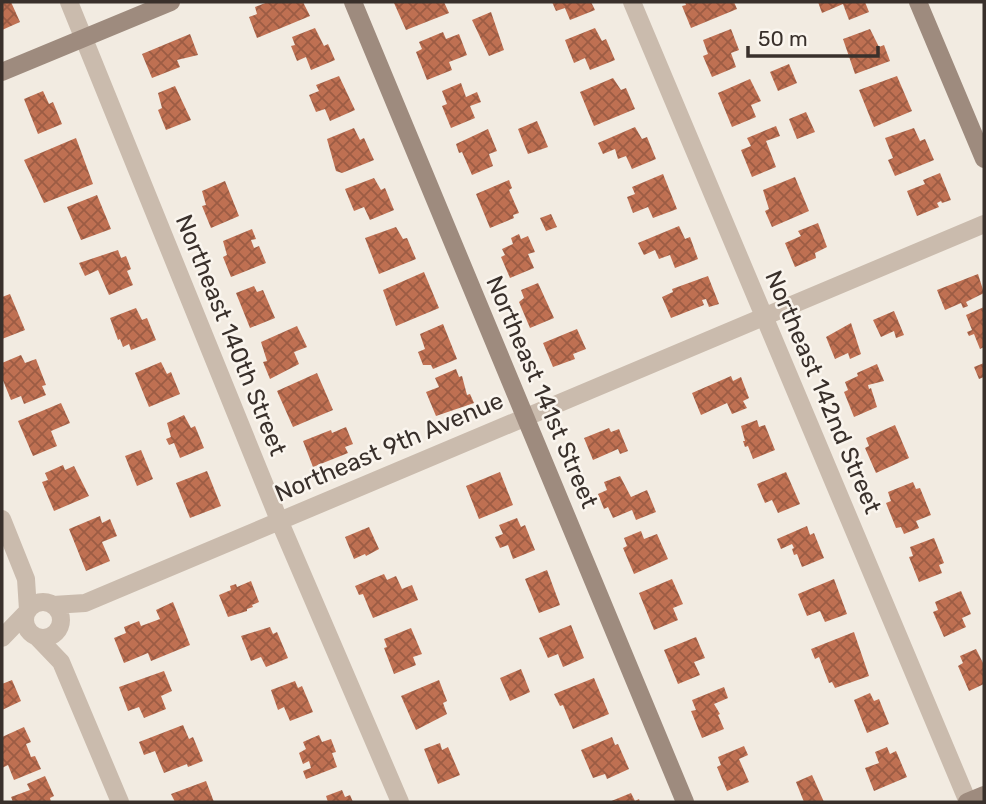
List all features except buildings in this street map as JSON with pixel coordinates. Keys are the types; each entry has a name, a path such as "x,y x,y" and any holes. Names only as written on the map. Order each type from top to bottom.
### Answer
{"street":[{"name":"Northeast 140th Street","path":"69,2 279,520 400,802"},
{"path":"2,72 172,2"},
{"name":"Northeast 141st Street","path":"353,2 685,802"},
{"name":"Northeast 142nd Street","path":"632,2 968,802"},
{"path":"918,2 984,159"},
{"name":"Northeast 9th Avenue","path":"52,604 85,603 984,224"},
{"path":"2,519 26,579 27,629 61,662"},
{"path":"26,579 61,615 61,662 120,802"},
{"path":"2,638 35,603 52,604"},
{"name":"Northeast 9th Avenue","path":"59,629 85,603"},
{"path":"2,638 52,636 59,629"},
{"path":"968,802 984,795"}]}
